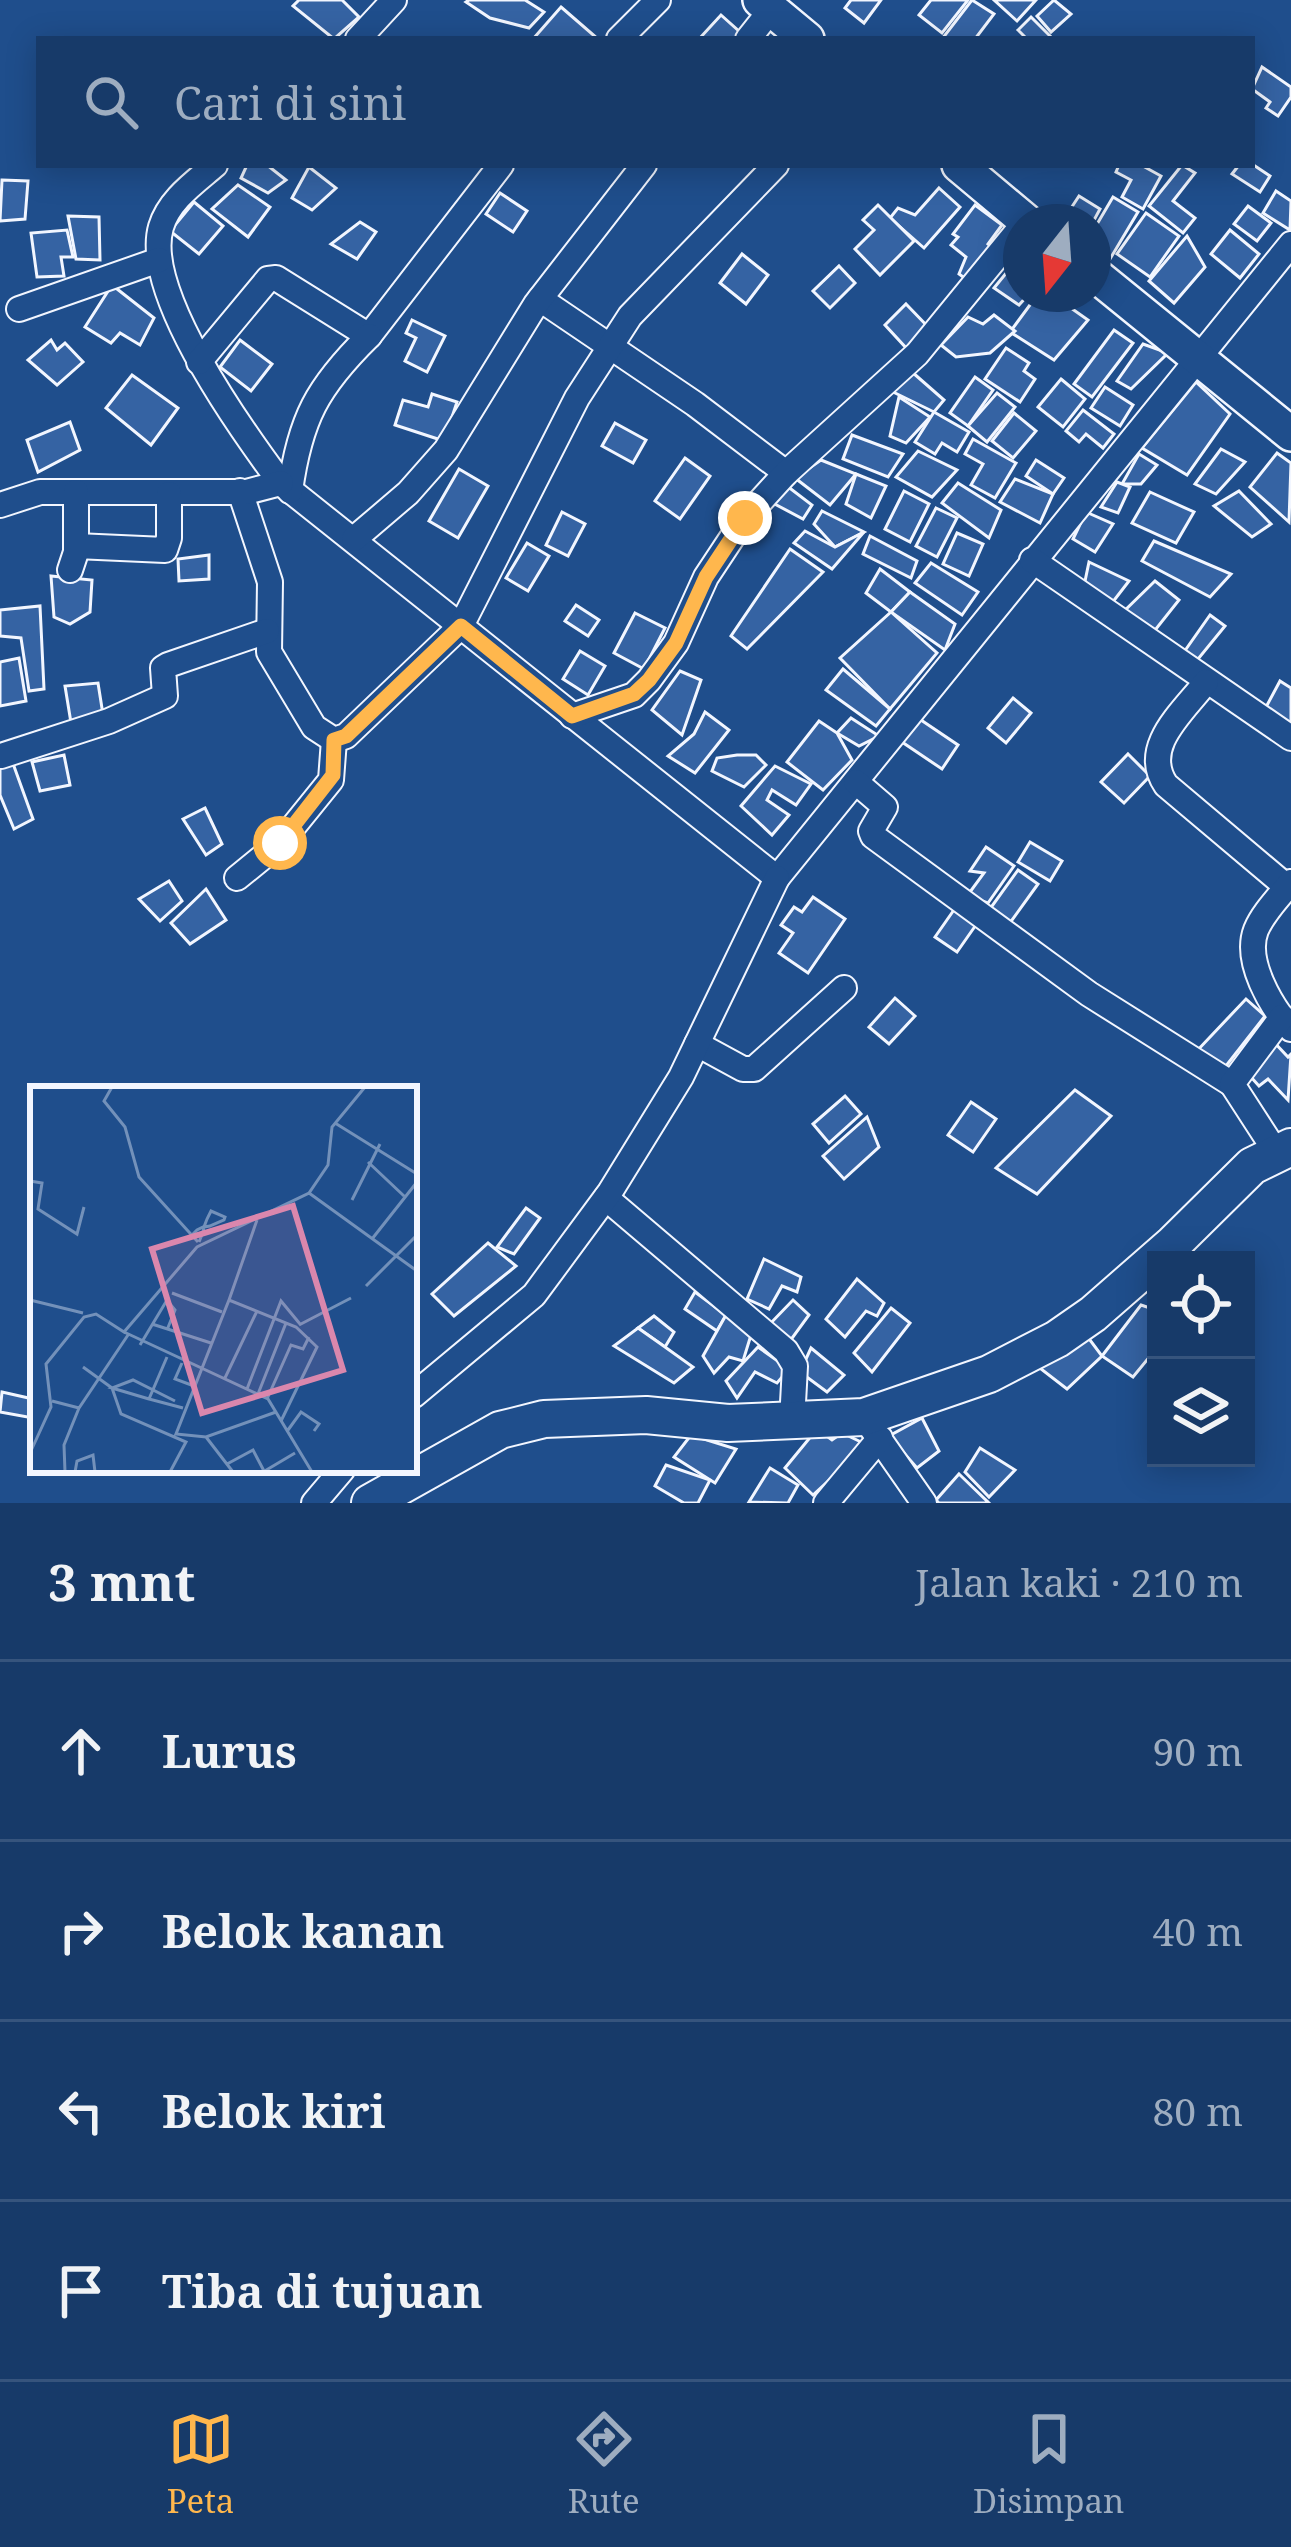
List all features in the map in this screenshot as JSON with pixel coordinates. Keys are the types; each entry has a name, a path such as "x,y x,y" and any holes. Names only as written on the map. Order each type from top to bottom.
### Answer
{"highway":[{"path":"370,1503 500,1430 544,1419 646,1415 872,1428 989,1374 1093,1315 1252,1166 1283,1149"}],"main road":[{"path":"766,5 803,36"},
{"path":"962,168 1003,204"},
{"path":"1111,288 1291,434"}],"street":[{"path":"361,36 394,0"},
{"path":"622,36 658,0"},
{"path":"750,36 766,5"},
{"path":"212,168 170,208 160,230 159,260 199,362 265,489 269,652 314,727 334,740"},
{"path":"265,489 339,365 369,336 499,168"},
{"path":"354,539 408,493 446,450 540,299 642,168"},
{"path":"334,740 346,736 461,626 577,398 630,316 773,168"},
{"path":"417,1393 535,1295 606,1198 681,1077 777,878 1291,244"},
{"path":"572,716 634,694 649,680 676,643 706,577 745,518 786,473 917,354 1003,250"},
{"path":"19,309 159,260"},
{"path":"199,362 268,279 285,280 369,336"},
{"path":"540,299 786,473"},
{"path":"0,505 40,492 170,494 265,489 354,539 777,878"},
{"path":"76,492 73,558 164,550 169,538 170,494"},
{"path":"1032,560 1291,738"},
{"path":"1,756 110,721 165,696 163,668 267,631"},
{"path":"1206,682 1162,739 1156,752 1158,773 1166,785 1289,884 1254,936 1253,953 1265,989 1286,1023 1232,1084"},
{"path":"237,878 280,843 331,780 334,740"},
{"path":"856,782 885,807 871,831 873,836 1089,994 1232,1084 1283,1149"},
{"path":"697,1044 743,1069 754,1069 844,988"},
{"path":"606,1198 786,1351 795,1366 792,1420"},
{"path":"826,1503 872,1428 924,1503"},
{"path":"314,1503 339,1473"}],"building":[{"path":"299,0 342,0 359,17 337,36 330,36 293,6"},
{"path":"525,0 544,12 529,28 490,18 466,2"},
{"path":"851,0 881,0 864,23 845,8"},
{"path":"931,0 968,0 942,33 919,15"},
{"path":"972,0 994,14 977,36 944,36"},
{"path":"994,0 1036,0 1017,21"},
{"path":"1054,0 1071,14 1051,32 1037,16"},
{"path":"561,7 595,36 536,36"},
{"path":"721,15 741,33 738,36 702,36"},
{"path":"1031,17 1050,36 1024,36 1018,30"},
{"path":"1262,67 1291,87 1291,97 1278,116 1266,108 1270,102 1255,91"},
{"path":"1255,166 1270,176 1260,192 1232,174 1237,168"},
{"path":"246,168 271,168 286,180 268,193 241,178"},
{"path":"308,168 336,188 312,210 292,198"},
{"path":"1118,168 1146,168 1161,176 1143,209 1122,197 1131,180 1116,172"},
{"path":"1180,168 1195,173 1173,201 1195,218 1183,233 1149,206"},
{"path":"2,180 28,181 25,219 0,221"},
{"path":"238,185 270,207 248,237 212,209"},
{"path":"939,188 960,207 924,248 890,218 898,208 915,215"},
{"path":"1276,191 1291,201 1290,230 1263,213"},
{"path":"500,193 527,211 513,232 486,214"},
{"path":"1113,197 1138,212 1111,257 1111,204"},
{"path":"194,202 223,226 199,254 170,231"},
{"path":"878,205 914,241 880,275 855,249 874,230 863,220"},
{"path":"975,205 1002,225 988,244 995,250 970,282 959,274 966,257 951,245 958,237 953,234"},
{"path":"1248,206 1271,223 1257,241 1234,224"},
{"path":"1146,213 1179,236 1150,277 1117,254"},
{"path":"68,216 99,217 100,260 76,259"},
{"path":"360,222 376,232 357,259 331,244"},
{"path":"67,230 73,257 61,257 64,276 37,277 31,233"},
{"path":"1230,230 1259,254 1240,278 1211,254"},
{"path":"1187,236 1205,267 1174,303 1149,281"},
{"path":"742,254 768,275 746,304 720,283"},
{"path":"839,266 855,283 830,308 813,291"},
{"path":"112,285 154,318 140,345 120,333 111,343 85,327"},
{"path":"906,304 931,330 909,351 885,325"},
{"path":"1025,312 1077,312 1088,320 1054,360 1010,332"},
{"path":"994,315 1015,331 990,353 956,357 941,345 968,317 983,324"},
{"path":"412,320 445,336 427,372 405,361 416,338 406,333"},
{"path":"1114,330 1133,343 1092,397 1074,384"},
{"path":"51,340 57,350 65,343 83,362 57,385 28,360"},
{"path":"240,340 272,364 251,391 220,367"},
{"path":"1143,344 1168,353 1131,389 1117,381"},
{"path":"1006,348 1029,363 1024,371 1035,379 1020,402 985,379"},
{"path":"912,372 944,400 934,412 889,390"},
{"path":"132,375 178,408 151,445 106,408"},
{"path":"975,377 993,390 968,426 950,413"},
{"path":"1061,379 1085,399 1063,427 1038,407"},
{"path":"1196,382 1230,414 1187,475 1142,448"},
{"path":"1105,387 1133,405 1120,426 1091,408"},
{"path":"997,393 1015,407 987,442 968,426"},
{"path":"432,394 457,402 444,441 395,425 403,400 428,407"},
{"path":"899,397 930,417 906,443 890,436"},
{"path":"1083,410 1114,434 1103,448 1086,434 1079,442 1066,431"},
{"path":"934,412 969,432 957,452 942,443 935,454 915,442"},
{"path":"1014,413 1036,431 1013,458 992,441"},
{"path":"70,422 80,450 38,472 27,440"},
{"path":"615,423 646,440 633,463 602,446"},
{"path":"852,435 903,454 888,477 843,459"},
{"path":"973,439 1016,463 995,498 971,485 983,464 965,454"},
{"path":"1221,449 1245,462 1216,494 1195,484"},
{"path":"918,451 957,470 932,497 896,477"},
{"path":"1277,453 1291,463 1289,522 1250,487"},
{"path":"1139,454 1157,465 1141,484 1122,484"},
{"path":"685,458 710,476 680,519 655,501"},
{"path":"821,460 856,474 830,505 795,478"},
{"path":"1036,460 1064,478 1053,494 1026,476"},
{"path":"459,469 488,486 458,538 429,521"},
{"path":"856,474 886,486 871,518 846,504"},
{"path":"1015,479 1053,494 1040,523 1000,502"},
{"path":"1117,482 1130,487 1118,513 1101,507"},
{"path":"958,483 1001,510 989,538 942,503"},
{"path":"787,486 812,505 803,519 769,501"},
{"path":"904,491 929,504 910,542 885,529"},
{"path":"1239,491 1271,524 1252,537 1214,506"},
{"path":"1150,492 1194,512 1176,543 1132,523"},
{"path":"936,508 957,518 937,557 916,546"},
{"path":"822,511 864,532 835,547 814,524"},
{"path":"562,512 585,524 568,556 546,545"},
{"path":"1086,512 1113,524 1095,552 1073,539"},
{"path":"805,531 835,547 864,532 832,569 794,543"},
{"path":"957,533 983,544 969,576 943,564"},
{"path":"870,536 917,561 911,578 863,554"},
{"path":"1154,541 1231,574 1210,597 1142,561"},
{"path":"527,543 549,556 528,591 506,578"},
{"path":"790,549 823,572 747,649 731,636"},
{"path":"209,555 209,579 179,581 178,559"},
{"path":"1089,562 1129,581 1112,603 1084,586"},
{"path":"931,563 978,592 962,615 915,583"},
{"path":"880,569 910,592 891,612 866,593"},
{"path":"51,576 92,580 90,612 70,624 54,617"},
{"path":"1155,581 1179,600 1152,634 1116,619"},
{"path":"910,592 955,624 945,650 891,612"},
{"path":"576,605 599,620 588,636 565,621"},
{"path":"40,606 44,689 29,691 21,638 0,636 0,610"},
{"path":"891,612 937,653 890,709 840,658"},
{"path":"635,613 665,628 644,669 614,653"},
{"path":"1210,615 1225,626 1194,664 1177,662"},
{"path":"580,651 605,666 588,695 563,679"},
{"path":"19,658 26,701 0,706 0,662"},
{"path":"843,669 890,709 876,726 826,690"},
{"path":"680,671 701,680 682,735 652,710"},
{"path":"1280,681 1291,688 1291,725 1265,709"},
{"path":"98,683 104,721 72,729 65,686"},
{"path":"1013,698 1031,713 1006,743 988,728"},
{"path":"705,712 729,730 695,773 668,756 694,734"},
{"path":"851,718 879,736 859,746 837,733"},
{"path":"918,718 958,745 942,769 902,742"},
{"path":"819,721 837,733 852,760 823,790 787,762"},
{"path":"1128,754 1150,776 1124,803 1101,782"},
{"path":"64,755 70,785 40,791 32,762"},
{"path":"756,755 766,765 744,787 712,771 717,758"},
{"path":"11,758 33,819 14,829 0,795 0,763"},
{"path":"775,766 811,784 796,805 772,790 767,800 789,815 772,835 741,806"},
{"path":"205,808 222,844 206,855 183,819"},
{"path":"1030,842 1062,861 1050,881 1018,862"},
{"path":"986,847 1014,866 988,903 967,896 984,873 970,871"},
{"path":"1018,870 1038,884 1007,927 987,913"},
{"path":"169,881 182,901 160,921 139,899"},
{"path":"206,889 226,920 190,944 171,923"},
{"path":"813,897 845,919 808,973 779,953 793,933 781,925 794,907 802,912"},
{"path":"956,907 978,922 957,952 935,937"},
{"path":"895,998 915,1016 889,1044 869,1027"},
{"path":"1246,999 1265,1016 1222,1071 1193,1055"},
{"path":"1272,1040 1288,1057 1291,1054 1288,1100 1268,1079 1259,1086 1242,1067"},
{"path":"1075,1090 1111,1116 1037,1194 996,1168"},
{"path":"845,1096 861,1114 829,1143 813,1124"},
{"path":"971,1102 996,1119 973,1152 948,1135"},
{"path":"867,1117 879,1147 844,1179 823,1156"},
{"path":"526,1208 540,1218 514,1254 497,1247"},
{"path":"488,1243 516,1266 454,1316 432,1294"},
{"path":"764,1259 801,1277 797,1292 782,1286 769,1309 747,1299"},
{"path":"857,1279 884,1303 877,1316 866,1311 845,1337 826,1319"},
{"path":"695,1292 726,1315 717,1331 685,1309"},
{"path":"793,1300 809,1315 790,1341 766,1328"},
{"path":"1141,1305 1147,1307 1147,1360 1133,1377 1102,1356"},
{"path":"891,1308 910,1323 872,1372 854,1353"},
{"path":"726,1315 751,1335 743,1361 729,1357 714,1373 703,1356"},
{"path":"654,1316 674,1332 665,1347 638,1328"},
{"path":"1078,1324 1102,1356 1067,1389 1032,1362"},
{"path":"638,1328 693,1367 674,1383 614,1346"},
{"path":"758,1347 789,1369 777,1383 755,1372 737,1398 726,1381"},
{"path":"811,1348 844,1375 827,1392 800,1372"},
{"path":"2,1392 30,1398 30,1417 0,1412"},
{"path":"922,1418 939,1451 917,1468 889,1436"},
{"path":"817,1429 832,1440 842,1433 861,1442 813,1495 785,1468"},
{"path":"691,1435 736,1449 715,1483 674,1457"},
{"path":"980,1448 1015,1470 989,1497 965,1472"},
{"path":"666,1465 710,1480 698,1503 684,1503 655,1486"},
{"path":"770,1468 798,1485 788,1503 749,1502"},
{"path":"959,1474 989,1503 939,1503 936,1500"}],"route":[{"path":"280,843 333,775 334,740 346,736 461,626 572,716 634,694 676,643 706,577 745,518"}]}
